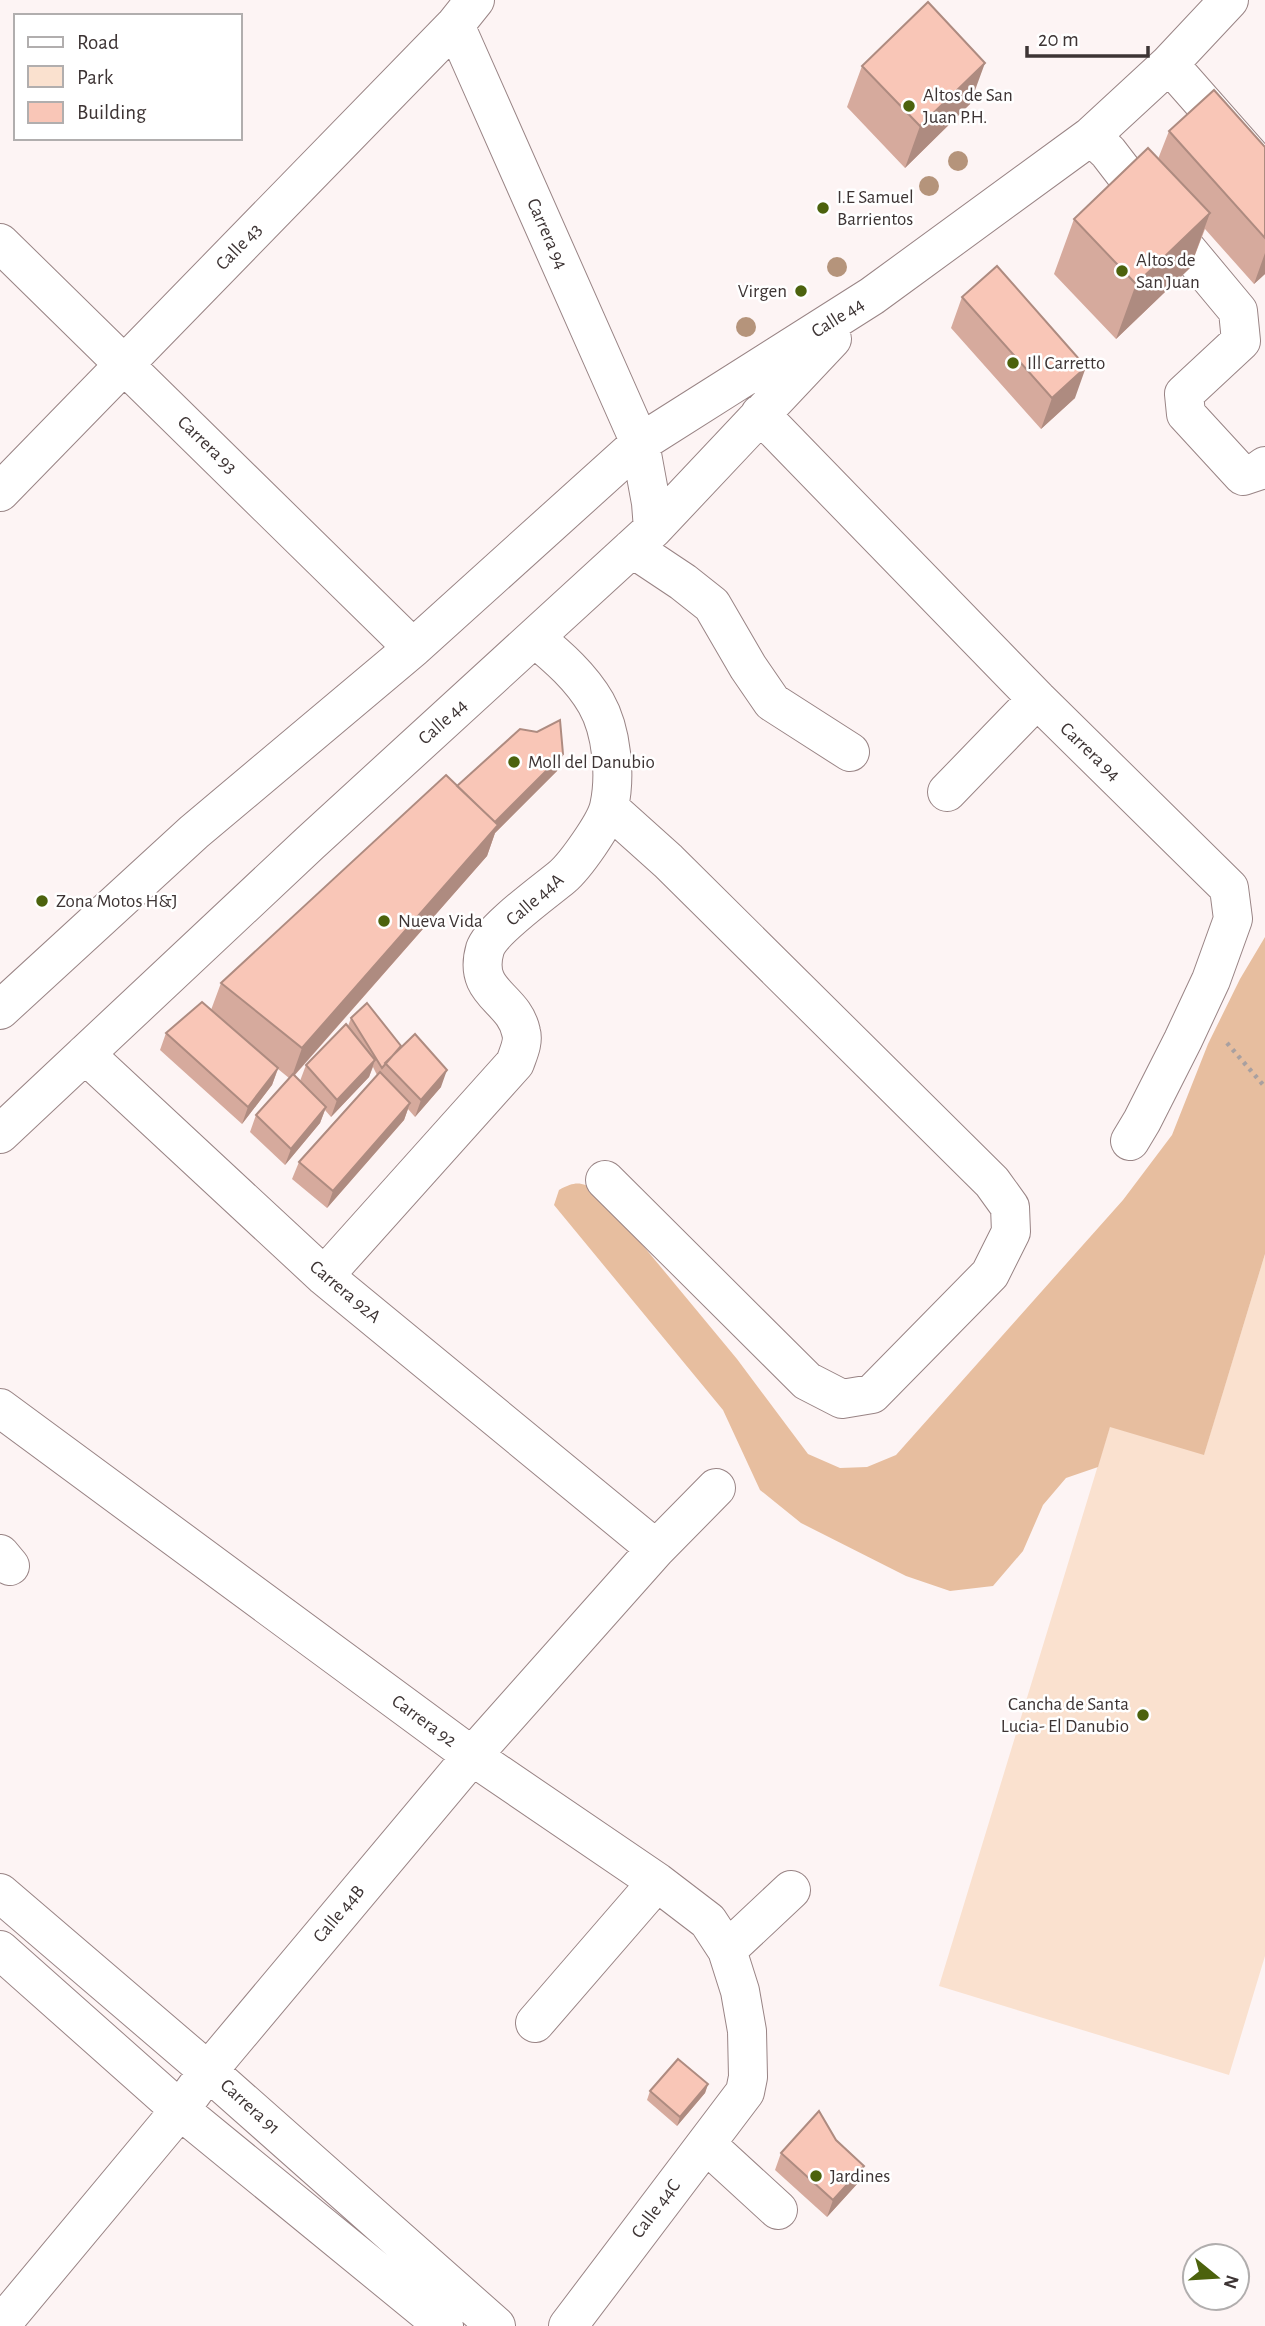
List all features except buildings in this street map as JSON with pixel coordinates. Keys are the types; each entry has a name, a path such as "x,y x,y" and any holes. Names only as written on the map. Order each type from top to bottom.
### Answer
{"street":[{"name":"Calle 44","path":"0,1010 194,832 413,648 640,443 872,296 1091,136 1169,64 1229,0"},
{"name":"Calle 43","path":"0,492 465,13"},
{"name":"Carrera 94","path":"465,13 640,443 652,503 642,539"},
{"path":"1169,64 1265,173"},
{"path":"1091,136 1108,152 1238,310 1241,341 1184,394 1186,414 1244,476 1265,466"},
{"name":"Carrera 93","path":"0,243 413,648"},
{"name":"Calle 44","path":"0,1134 293,859 642,539 872,296"},
{"name":"Carrera 94","path":"761,414 1037,699 1229,888 1233,919 1198,1009 1130,1141"},
{"path":"642,539 683,582 712,605 772,702 850,752"},
{"name":"Calle 44A","path":"324,1276 515,1063 522,1033 515,1018 485,981 482,965 486,946 506,924 565,874 585,849 609,808 612,761 602,714 582,682 562,660 535,638"},
{"path":"947,792 1037,699"},
{"path":"605,1180 807,1381 842,1399 872,1394 990,1274 1011,1232 1010,1207 992,1182 668,861 609,808"},
{"name":"Carrera 92A","path":"85,1054 324,1276 656,1549"},
{"name":"Carrera 92","path":"4,1420 472,1756 657,1882 708,1921 727,1950 740,1991 747,2031 748,2077 745,2092"},
{"name":"Calle 44B","path":"0,2326 180,2110 208,2071 472,1756 656,1549 716,1488"},
{"path":"535,2023 657,1882"},
{"path":"727,1950 791,1889"},
{"name":"Carrera 91","path":"0,1893 208,2071 496,2326"},
{"path":"0,1950 180,2110 444,2326"},
{"name":"Calle 44C","path":"568,2326 745,2092"},
{"path":"706,2144 778,2210"}],"path":[{"path":"1198,1009 1265,1087"}],"green space":[{"name":"Cancha de Santa Lucia- El Danubio","path":"1265,1254 1265,1956 1229,2075 939,1986 1110,1426 1204,1454"}],"shaded area":[{"path":"1265,937 1265,1254 1204,1455 1110,1427 1098,1467 1066,1478 1043,1505 1023,1551 993,1586 950,1591 906,1576 801,1523 760,1490 723,1410 554,1205 559,1190 570,1185 582,1184 597,1190 737,1359 808,1454 840,1468 867,1467 896,1455 1123,1200 1172,1135 1208,1044 1240,979"}],"place":[{"name":"Altos de San Juan P.H.","path":"909,106"},
{"name":"I.E Samuel Barrientos","path":"823,208"},
{"name":"Altos de San Juan","path":"1122,271"},
{"name":"Virgen","path":"801,291"},
{"name":"Ill Carretto","path":"1013,363"},
{"name":"Moll del Danubio","path":"514,762"},
{"name":"Zona Motos H&J","path":"42,901"},
{"name":"Nueva Vida","path":"384,921"},
{"name":"Cancha de Santa Lucia- El Danubio","path":"1143,1715"},
{"name":"Jardines","path":"816,2176"}]}
